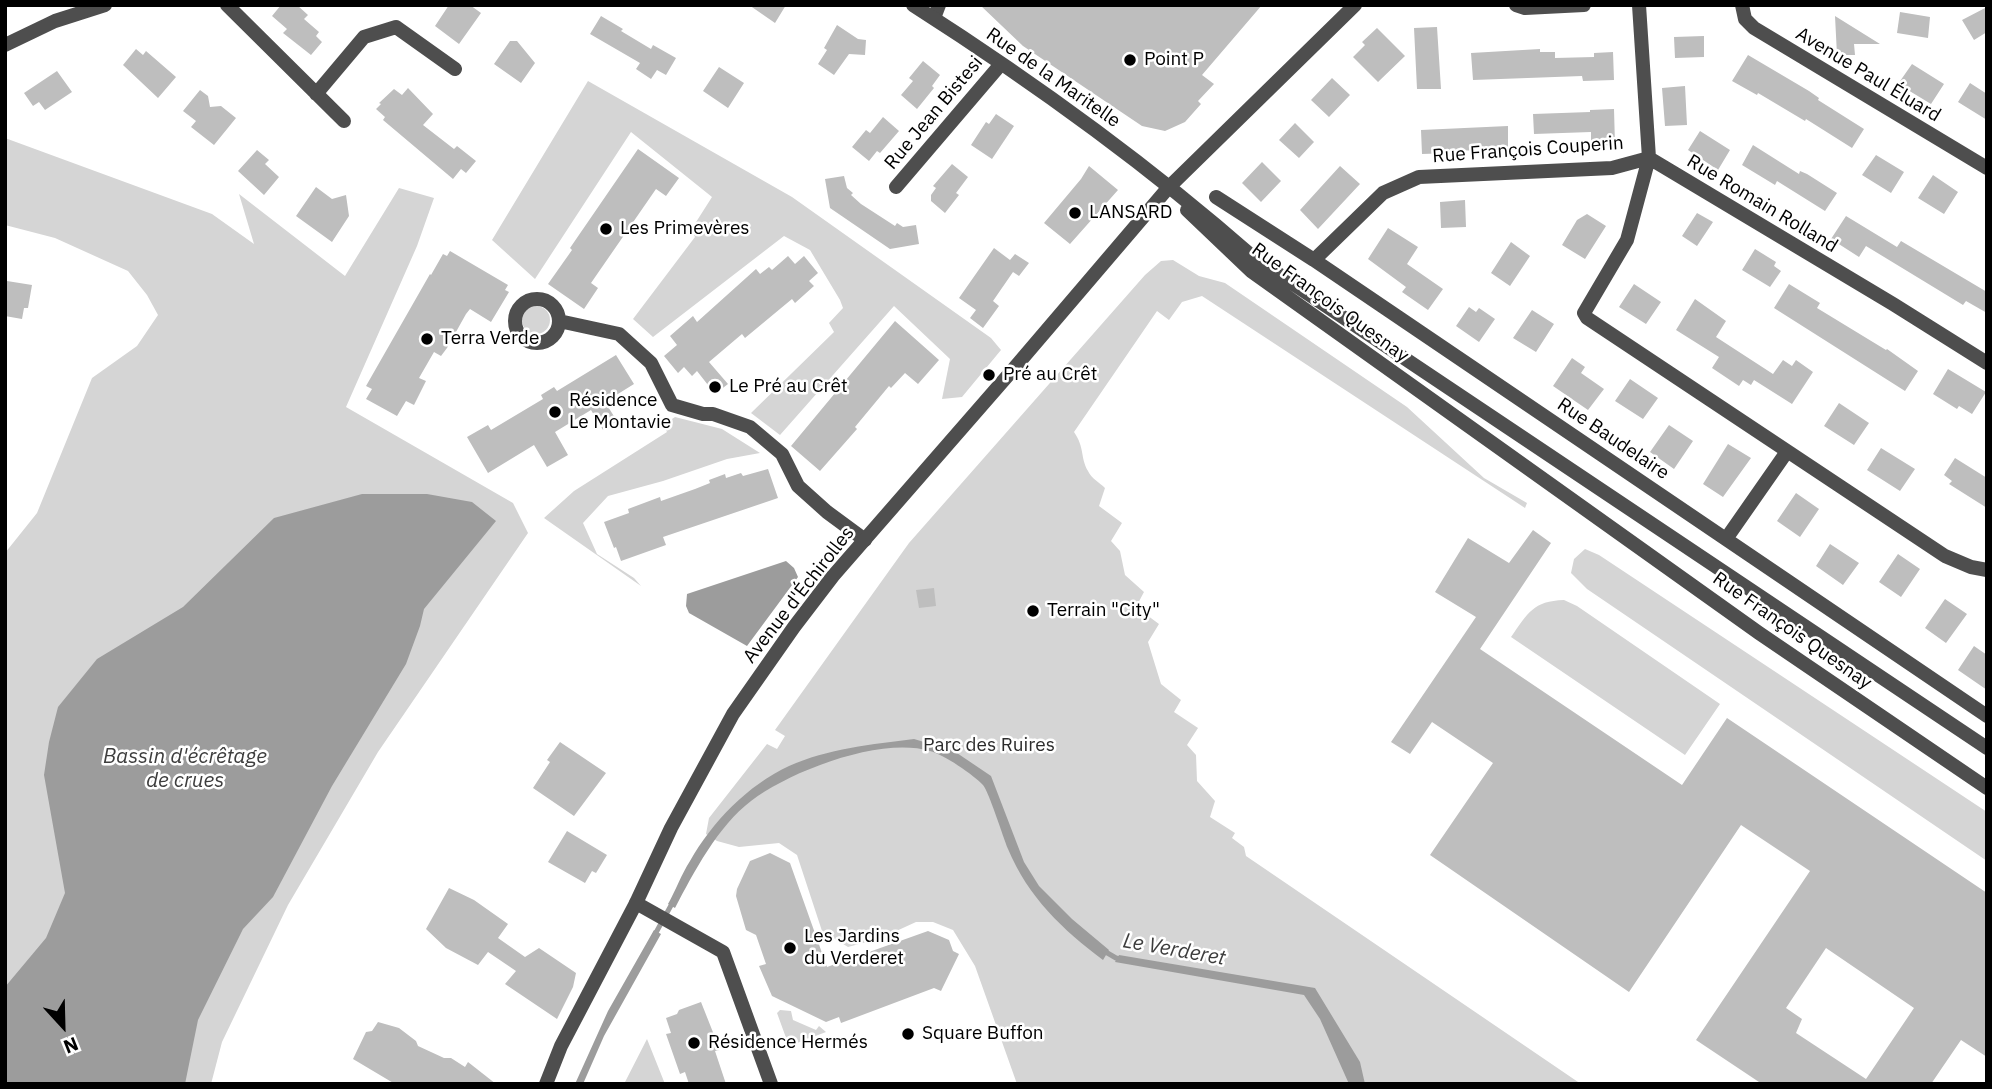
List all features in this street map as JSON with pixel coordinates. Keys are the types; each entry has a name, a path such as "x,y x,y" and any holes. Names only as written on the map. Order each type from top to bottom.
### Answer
{"street":[{"path":"5,45 55,21 105,5"},
{"path":"227,5 344,121"},
{"name":"Rue de la Maritelle","path":"914,5 936,12 1001,64 1066,108 1168,187"},
{"name":"Avenue d'Échirolles","path":"546,1084 561,1046 636,903 671,828 733,714 802,616 833,576 1168,187 1355,5"},
{"path":"1516,5 1525,8 1584,5"},
{"path":"1639,5 1648,158 1627,240 1584,313 1587,318 1786,453 1945,556 1971,567 1987,570"},
{"name":"Avenue Paul Éluard","path":"1742,5 1745,19 1754,28 1987,168"},
{"path":"316,94 364,37 396,27 455,68"},
{"name":"Rue Jean Bistesi","path":"896,187 1001,64"},
{"name":"Rue François Couperin","path":"1314,260 1383,193 1419,177 1612,168 1648,158"},
{"name":"Rue Romain Rolland","path":"1648,158 1987,363"},
{"name":"Rue François Quesnay","path":"1168,187 1253,257 1987,748"},
{"name":"Rue François Quesnay","path":"1168,187 1199,223 1251,271 1759,633 1987,788"},
{"name":"Rue Baudelaire","path":"1216,197 1314,260 1987,716"},
{"path":"559,321 619,334 651,363 672,405 713,414 750,427 782,454 798,486 865,540"},
{"path":"1726,539 1786,453"},
{"path":"636,903 723,952 771,1084"}],"green space":[{"path":"588,81 792,197 991,338 1001,350 962,397 942,399 950,359 894,306 780,435 751,413 834,332 829,323 843,308 840,300 810,250 784,236 653,337 633,319 695,237 691,230 712,197 631,132 535,279 492,240"},
{"path":"5,138 212,214 254,244 239,194 345,276 399,188 434,198 417,246 346,407 513,503 528,533 378,752 288,905 222,1042 211,1084 5,1084 5,553 37,513 92,378 137,346 158,315 147,295 128,271 55,238 5,225"},
{"name":"Parc des Ruires","path":"1173,260 1199,276 1225,283 1407,407 1484,478 1527,503 1525,508 1202,296 1182,302 1169,320 1157,311 1074,432 1089,474 1105,488 1099,506 1122,523 1111,541 1120,551 1125,575 1144,592 1136,607 1159,624 1148,642 1161,684 1181,700 1174,712 1198,728 1187,745 1196,755 1197,781 1215,801 1210,817 1235,833 1232,838 1244,847 1246,856 1581,1084 1017,1084 975,966 953,930 933,922 916,922 881,938 848,947 822,931 797,855 779,843 739,847 717,841 706,834 709,818 767,744 777,749 785,736 775,730 909,543 1145,275 1161,261"},
{"path":"536,306 546,310 550,320 546,330 536,334 526,330 522,320 526,310"},
{"path":"675,417 722,429 760,453 727,459 608,496 583,523 597,554 634,578 641,586 544,518 574,491 667,432 663,425"},
{"path":"1585,549 1599,555 1987,812 1987,861 1587,589 1571,573 1574,559"},
{"path":"1564,600 1577,606 1720,704 1685,755 1511,637 1532,610 1545,603"},
{"path":"780,1010 791,1011 793,1020 816,1030 819,1026 826,1032 789,1046 777,1013"},
{"path":"647,1039 665,1084 624,1084"}],"water":[{"name":"Bassin d'écrêtage de crues","path":"362,494 427,494 472,502 496,521 424,609 406,664 332,786 273,897 243,929 198,1020 185,1084 5,1084 5,987 46,938 65,893 44,775 58,707 97,659 183,607 274,518"},
{"path":"786,561 794,568 798,577 747,646 689,613 686,606 687,594"},
{"name":"Le Verderet","path":"914,739 954,751 991,776 1024,862 1039,886 1109,950 1103,960 1074,937 1036,897 1016,866 983,785 942,756 910,748 887,748 837,759 789,778 768,790 751,801 728,823 708,850 675,908 668,904 687,866 709,832 732,806 759,783 789,766 819,755"},
{"path":"654,930 661,934 604,1036 583,1084 575,1084 608,1011"},
{"name":"Le Verderet","path":"1119,955 1315,988 1360,1062 1365,1084 1349,1084 1320,1019 1304,995 1115,962"}],"building":[{"path":"281,5 297,5 308,15 304,19 319,32 316,36 322,42 311,55 283,33 287,29 272,16"},
{"path":"449,5 470,5 481,13 459,44 435,26"},
{"path":"749,5 786,5 775,23"},
{"name":"Point P","path":"980,5 1262,5 1202,75 1214,84 1198,101 1201,104 1185,122 1165,131 1142,126 1023,46"},
{"path":"1987,7 1987,32 1974,40 1962,20"},
{"path":"1900,12 1930,17 1928,38 1897,33"},
{"path":"601,16 651,49 653,45 676,58 666,75 657,70 651,79 636,69 640,63 590,34"},
{"path":"1835,16 1880,44 1854,44 1855,55 1837,55"},
{"path":"837,25 858,39 866,40 865,55 849,54 834,75 818,64"},
{"path":"1437,27 1441,89 1417,89 1414,28"},
{"path":"1377,28 1405,56 1378,82 1353,57 1365,45 1362,42"},
{"path":"1704,36 1704,57 1675,58 1674,37"},
{"path":"510,41 517,41 535,63 521,83 494,64"},
{"path":"136,49 143,55 146,51 176,77 158,98 123,65"},
{"path":"1540,49 1540,52 1555,52 1555,58 1594,57 1594,53 1613,52 1614,80 1583,81 1582,76 1473,80 1471,53"},
{"path":"1748,55 1809,91 1819,98 1818,100 1864,129 1852,148 1806,119 1805,121 1732,81"},
{"path":"923,61 940,75 932,86 934,88 917,109 901,95 913,81 909,78"},
{"path":"1912,64 1944,84 1931,104 1898,84"},
{"path":"719,67 744,83 728,108 703,91"},
{"path":"57,71 72,92 45,110 39,102 33,106 24,93"},
{"path":"1332,78 1350,95 1329,117 1311,100"},
{"path":"1970,83 1987,94 1987,120 1958,102"},
{"path":"1685,86 1687,125 1665,126 1662,88"},
{"path":"408,88 433,114 423,125 454,149 457,146 476,161 466,173 461,169 453,179 383,120 385,117 376,109 381,104 379,103 394,89 402,95"},
{"path":"200,90 208,96 210,107 221,106 236,118 214,145 191,127 196,121 183,111"},
{"path":"1614,109 1615,145 1591,146 1591,132 1534,134 1533,114"},
{"path":"996,114 1014,126 992,159 971,145 986,122 989,124"},
{"path":"883,117 899,131 880,153 877,151 869,161 852,147 866,130 870,133"},
{"path":"1295,123 1314,142 1299,158 1279,140"},
{"path":"1508,126 1508,148 1422,154 1421,130"},
{"path":"1700,131 1730,150 1718,170 1688,150"},
{"path":"1753,145 1799,174 1800,171 1807,174 1837,193 1825,211 1777,181 1775,185 1742,165"},
{"name":"Les Primevères","path":"638,149 679,178 666,196 656,189 591,283 598,288 584,309 548,284"},
{"path":"257,150 269,160 265,164 279,177 264,195 238,171"},
{"path":"1876,155 1904,172 1891,193 1862,175"},
{"path":"1262,162 1281,181 1261,202 1242,183"},
{"path":"952,164 968,177 956,193 959,195 945,213 931,201 931,195 936,188 933,186"},
{"name":"LANSARD","path":"1089,166 1118,190 1070,244 1044,223"},
{"path":"1340,166 1360,184 1318,229 1300,210"},
{"path":"1933,175 1958,192 1944,214 1918,198"},
{"path":"844,176 847,188 853,193 851,195 861,204 895,226 897,223 903,227 916,225 919,244 890,249 830,208 825,179"},
{"path":"316,187 332,199 346,195 349,216 332,242 296,216"},
{"path":"1465,200 1466,227 1441,228 1440,202"},
{"path":"1697,213 1713,222 1697,246 1682,236"},
{"path":"1587,214 1606,226 1585,259 1562,245 1577,220"},
{"path":"1846,216 1897,247 1901,241 1987,292 1987,313 1966,301 1963,305 1866,246 1859,257 1831,239"},
{"path":"1388,228 1418,247 1407,264 1443,289 1428,310 1402,292 1406,287 1368,259"},
{"path":"1511,242 1530,256 1510,286 1491,273"},
{"path":"994,248 1010,260 1015,254 1029,263 1019,276 1013,272 993,301 999,306 983,328 970,318 976,310 959,298"},
{"path":"1755,249 1776,262 1774,266 1781,271 1770,287 1742,270"},
{"name":"Terra Verde","path":"450,251 508,285 505,290 509,292 491,322 470,309 441,356 434,352 419,378 426,381 414,405 406,401 397,416 366,399 372,389 366,386 430,274 443,254 447,256"},
{"path":"788,256 795,264 804,256 818,273 809,281 814,286 795,303 792,299 745,338 742,334 709,362 728,384 715,394 697,371 692,376 684,367 678,373 664,356 677,345 670,336 693,316 697,322 756,269 760,274 769,267 772,270"},
{"path":"7,281 32,285 28,308 24,308 22,319 5,316"},
{"path":"1634,284 1661,302 1646,324 1619,307"},
{"path":"1789,284 1820,303 1817,308 1887,349 1918,371 1905,391 1774,308"},
{"path":"1695,299 1726,321 1716,337 1773,374 1783,360 1792,366 1796,360 1813,372 1792,404 1754,380 1751,385 1743,380 1739,386 1712,368 1719,357 1676,330"},
{"path":"1469,307 1476,312 1479,308 1495,319 1479,342 1456,326"},
{"path":"1532,310 1554,324 1536,352 1513,338"},
{"path":"895,321 939,360 918,384 905,373 891,388 889,386 855,427 857,429 820,471 791,446"},
{"name":"Résidence Le Montavie","path":"616,355 634,384 605,402 617,421 603,430 591,410 555,432 568,455 547,467 534,445 488,473 467,437 488,425 491,430 543,399 541,395 554,387 557,391"},
{"path":"1572,358 1585,367 1581,373 1604,389 1588,410 1553,386"},
{"path":"1948,369 1986,392 1972,414 1959,406 1957,409 1933,394"},
{"path":"1630,379 1658,398 1643,419 1615,401"},
{"path":"1839,403 1869,423 1854,445 1824,426"},
{"path":"1669,425 1693,441 1674,469 1650,452"},
{"path":"1728,444 1751,458 1723,497 1703,484"},
{"path":"1881,448 1915,469 1900,491 1867,470"},
{"path":"1955,458 1987,478 1987,508 1949,484 1952,481 1944,475"},
{"path":"768,469 778,498 663,537 666,545 621,561 604,522 629,513 628,509 660,497 661,501 695,489 725,474 726,478"},
{"path":"1796,493 1819,509 1800,537 1777,521"},
{"path":"1533,530 1551,543 1480,649 1682,785 1727,718 1987,893 1987,1057 1961,1040 1931,1084 1762,1084 1696,1040 1810,871 1741,825 1629,992 1430,855 1493,763 1432,722 1410,754 1391,742 1476,617 1435,592 1468,538 1509,563","holes":["1826,948 1914,1008 1866,1079 1796,1033 1802,1019 1786,1008"]},
{"path":"1830,544 1859,563 1843,585 1816,566"},
{"path":"1898,554 1920,569 1901,597 1879,582"},
{"path":"934,588 936,606 919,608 916,590"},
{"path":"1945,599 1967,614 1946,643 1925,628"},
{"path":"1974,646 1987,655 1987,690 1958,670"},
{"path":"560,742 606,773 574,816 533,788"},
{"path":"567,831 607,855 596,873 592,871 585,883 548,862"},
{"path":"770,853 790,863 827,967 928,931 949,940 953,951 959,954 941,991 934,988 841,1023 839,1017 826,1022 772,996 759,966 766,964 756,935 746,930 736,896 750,861"},
{"path":"449,888 474,900 508,924 498,938 525,957 539,948 576,973 573,987 557,1019 505,984 516,971 488,952 478,965 446,948 426,929"},
{"name":"Résidence Hermés","path":"701,1002 720,1050 715,1051 726,1084 689,1084 685,1072 680,1074 666,1034 671,1033 666,1018"},
{"path":"378,1022 399,1028 416,1041 418,1046 444,1058 451,1058 465,1067 468,1062 496,1084 395,1084 353,1059 366,1032 372,1031"}],"waterway":[{"name":"Le Verderet","path":"653,938 674,900"},
{"name":"Le Verderet","path":"1104,951 1123,960"}],"place":[{"name":"Point P","path":"1130,60"},
{"name":"LANSARD","path":"1075,213"},
{"name":"Les Primevères","path":"606,229"},
{"name":"Terra Verde","path":"427,339"},
{"name":"Pré au Crêt","path":"989,375"},
{"name":"Le Pré au Crêt","path":"715,387"},
{"name":"Résidence Le Montavie","path":"555,412"},
{"name":"Terrain \"City\"","path":"1033,611"},
{"name":"Les Jardins du Verderet","path":"790,948"},
{"name":"Square Buffon","path":"908,1034"},
{"name":"Résidence Hermés","path":"694,1043"}]}
